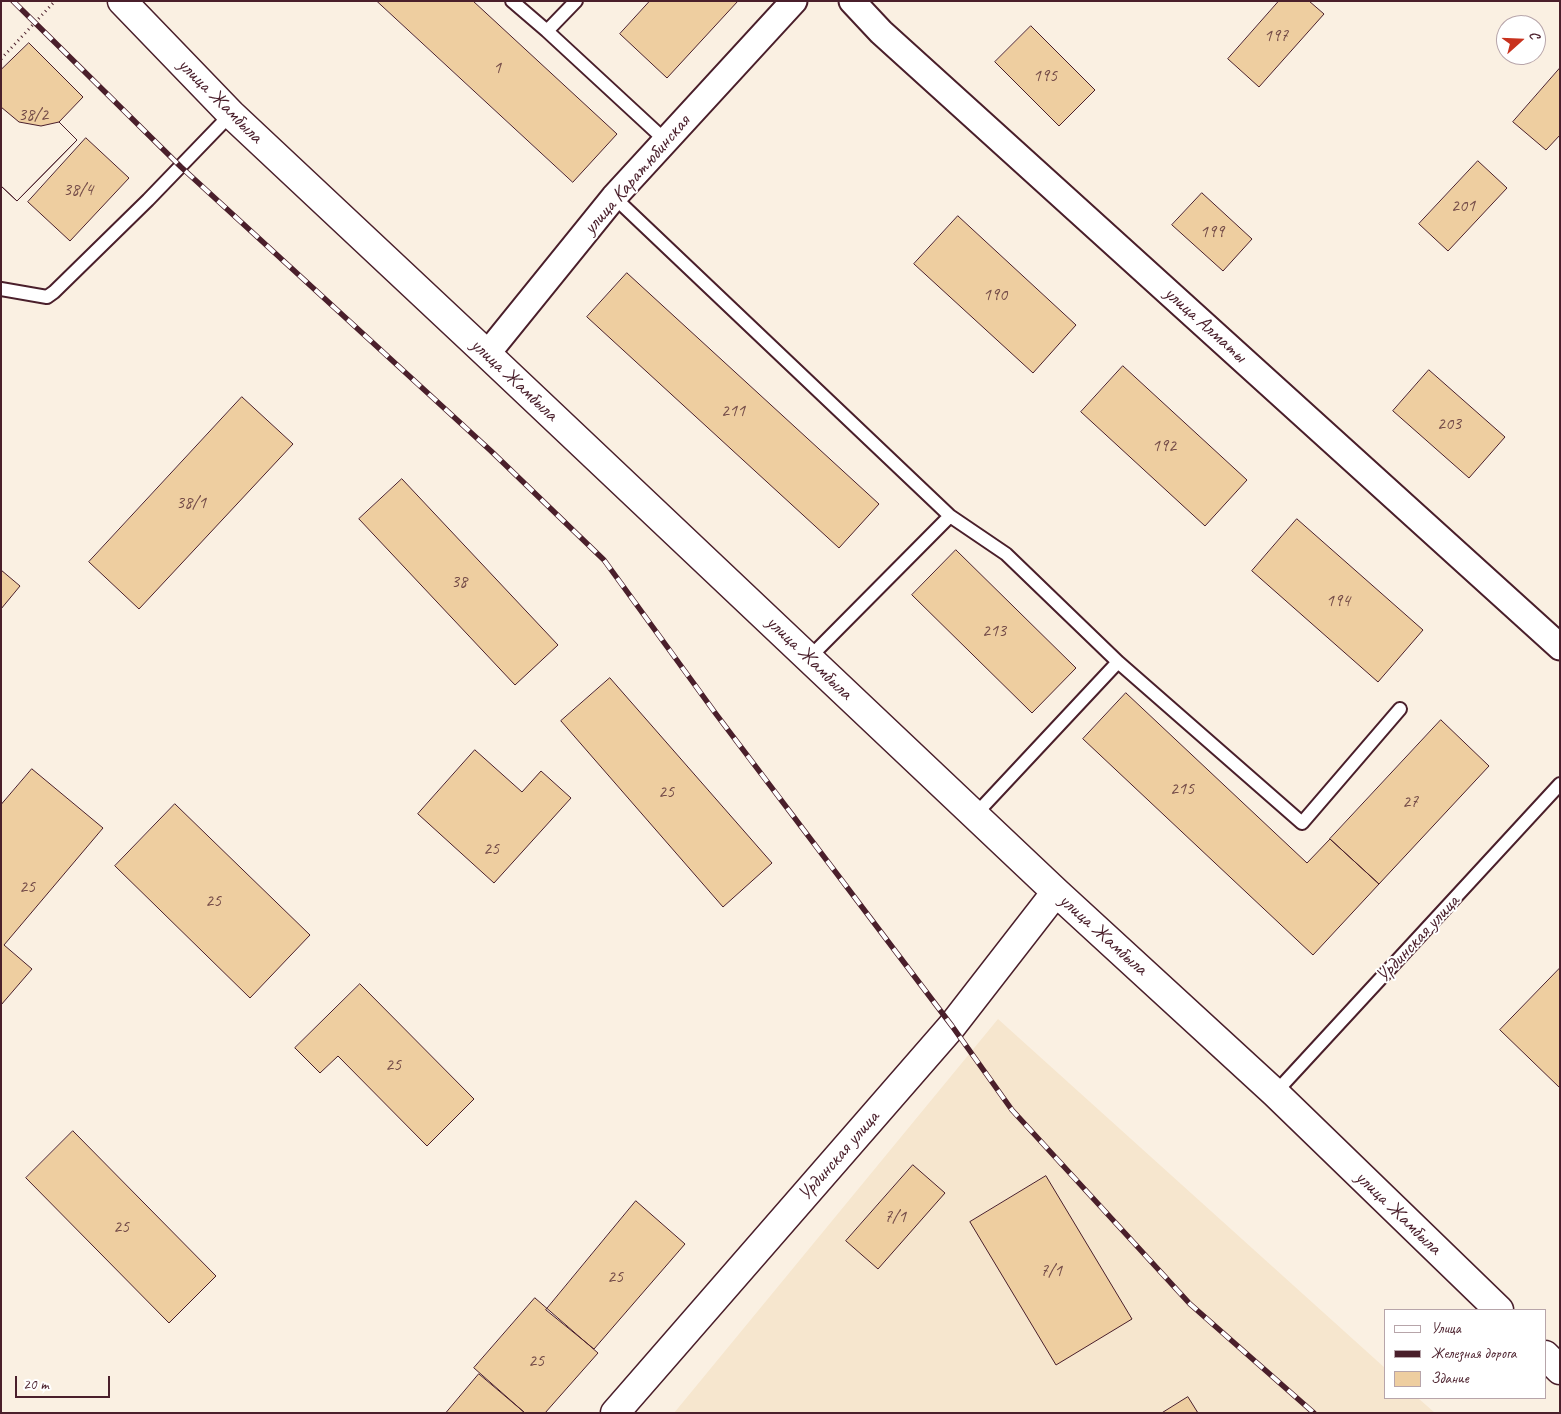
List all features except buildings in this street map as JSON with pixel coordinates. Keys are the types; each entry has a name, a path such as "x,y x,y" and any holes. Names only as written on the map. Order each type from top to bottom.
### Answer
{"street":[{"name":"улица Жамбыла","path":"122,1 231,114 809,658 974,816 1275,1093 1498,1309"},
{"name":"улица Каратюбинская","path":"487,354 614,197 794,1"},
{"name":"улица Алматы","path":"852,1 889,39 1560,647"},
{"name":"Урдинская улица","path":"615,1413 952,1026 1056,892"},
{"path":"1546,1356 1560,1370"}],"lane":[{"path":"512,1 666,141"},
{"path":"547,31 576,1"},
{"path":"1,289 47,297 54,292 148,200 231,114"},
{"path":"614,197 950,516 1006,554 1118,662 1302,823 1400,709"},
{"path":"809,658 950,516"},
{"path":"974,816 1118,662"},
{"name":"Урдинская улица","path":"1275,1093 1560,784"}],"path":[{"path":"1,59 55,1"}],"shaded area":[{"path":"998,1019 1384,1367 1384,1399 1419,1399 1435,1413 674,1413"}],"railway":[{"path":"13,1 181,167 491,451 604,560 716,714 952,1026 1012,1110 1190,1304 1314,1413"}]}
